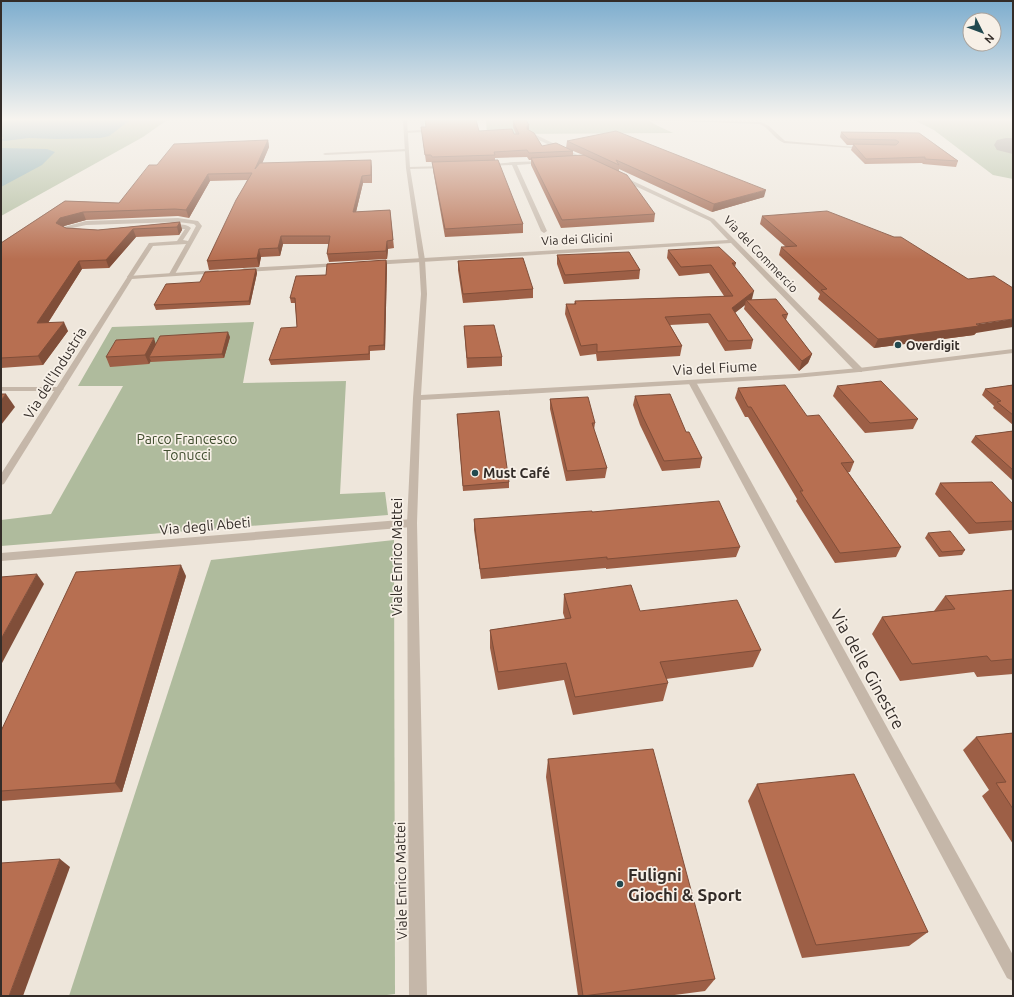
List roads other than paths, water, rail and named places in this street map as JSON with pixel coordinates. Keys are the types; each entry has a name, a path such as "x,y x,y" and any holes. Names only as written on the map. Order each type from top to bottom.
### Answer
{"street":[{"path":"408,168 441,167"},
{"path":"516,167 544,232"},
{"name":"Viale Enrico Mattei","path":"408,168 422,260 424,294 417,398 412,523 418,996"},
{"name":"Via del Commercio","path":"613,173 712,220 859,370"},
{"path":"80,234 64,231 66,228 86,223 196,222 199,226 172,274"},
{"path":"159,230 176,226 184,226 188,228 180,242 190,242"},
{"name":"Via dei Glicini","path":"367,263 733,241"},
{"name":"Via dell'Industria","path":"1,482 151,244 180,242"},
{"path":"235,271 344,264"},
{"path":"130,277 227,271"},
{"name":"Via del Fiume","path":"417,398 692,382 859,370 1013,351"},
{"name":"Via delle Ginestre","path":"692,382 1011,964"},
{"path":"1,389 60,389"},
{"name":"Via degli Abeti","path":"1,557 412,523"}],"water":[{"path":"1,167 39,167 1,187"}],"place":[{"name":"Overdigit","path":"898,345"},
{"name":"Must Café","path":"475,473"},
{"name":"Fuligni Giochi & Sport","path":"620,884"}],"park label":[{"name":"Parco Francesco Tonucci","path":"187,448"}]}
